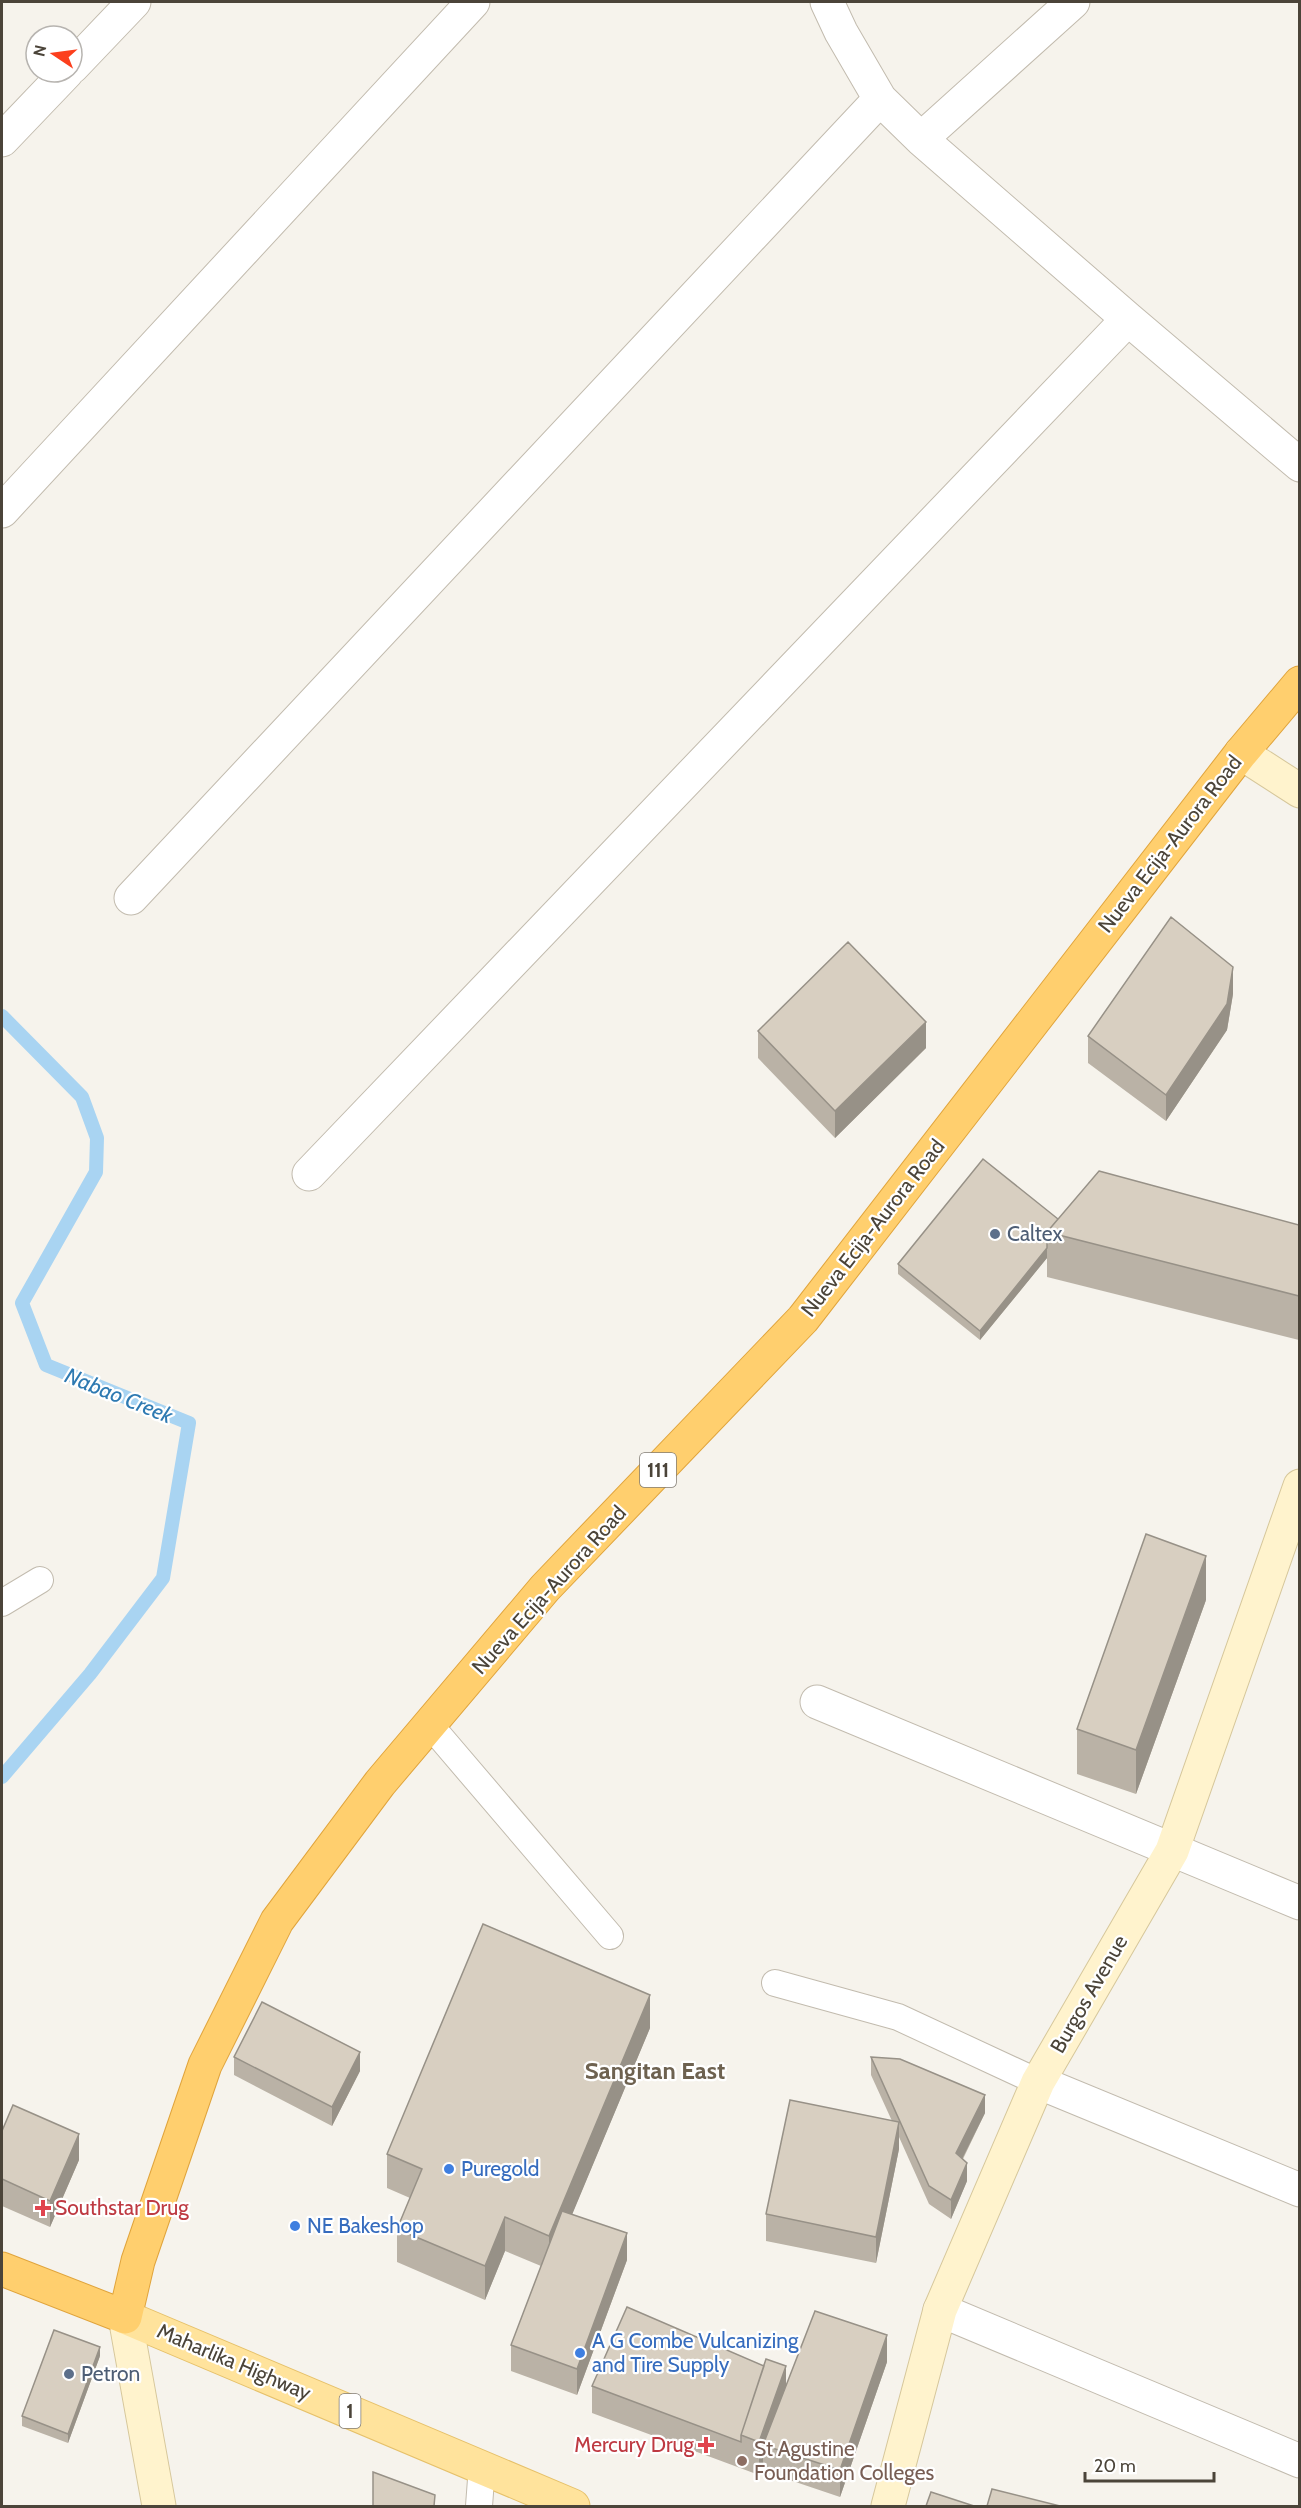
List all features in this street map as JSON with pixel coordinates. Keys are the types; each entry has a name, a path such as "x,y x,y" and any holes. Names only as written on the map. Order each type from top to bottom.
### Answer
{"highway":[{"name":"Nueva Ecija-Aurora Road","path":"125,2317 138,2262 205,2065 277,1921 380,1783 545,1588 803,1319 1241,753 1299,683"},
{"name":"1","path":"2,2269 125,2317"}],"main road":[{"name":"Maharlika Highway","path":"125,2317 573,2506"}],"street":[{"path":"84,54 134,2"},
{"path":"2,510 473,2"},
{"path":"827,2 841,32 880,99 921,139 1299,465"},
{"path":"921,139 1073,2"},
{"path":"2,140 56,84"},
{"path":"131,898 880,99"},
{"path":"309,1174 1128,319"},
{"path":"1241,753 1299,791"},
{"name":"Burgos Avenue","path":"888,2506 940,2310 1038,2082 1172,1851 1299,1486"},
{"path":"817,1702 1299,1903"},
{"path":"1038,2082 1299,2190"},
{"path":"940,2310 1299,2461"},
{"path":"125,2317 159,2506"}],"lane":[{"path":"2,1603 40,1580"},
{"path":"430,1725 610,1936"},
{"path":"775,1983 898,2017 1038,2082"},
{"path":"479,2506 482,2466"}],"building":[{"path":"1171,917 1233,967 1227,1004 1166,1095 1088,1036"},
{"path":"848,942 926,1022 835,1111 758,1031"},
{"path":"983,1159 1058,1219 1047,1232 1047,1248 980,1331 898,1264"},
{"path":"1099,1171 1299,1225 1299,1296 1047,1232"},
{"path":"1146,1534 1206,1556 1136,1750 1077,1729"},
{"path":"483,1924 650,1995 549,2236 505,2217 485,2266 397,2229 422,2169 387,2154"},
{"path":"262,2002 360,2052 332,2107 234,2057"},
{"path":"871,2057 900,2059 985,2095 956,2153 967,2163 951,2200 929,2186"},
{"path":"790,2100 899,2122 876,2237 766,2214"},
{"path":"13,2105 79,2134 50,2201 2,2179 2,2131"},
{"path":"562,2211 627,2233 577,2369 511,2345"},
{"path":"627,2307 764,2366 741,2435 741,2442 592,2386"},
{"path":"815,2311 887,2335 840,2470 763,2445"},
{"path":"54,2330 100,2347 68,2434 22,2416"},
{"path":"766,2359 786,2366 759,2442 741,2435"},
{"path":"373,2472 435,2495 434,2506 373,2506"},
{"path":"992,2489 1060,2506 987,2506"},
{"path":"931,2492 974,2506 926,2506"}],"waterway":[{"name":"Nabao Creek","path":"2,1016 82,1097 97,1138 96,1172 22,1303 46,1365 189,1423 163,1578 90,1674 2,1777"}],"place":[{"name":"Caltex","path":"995,1234"},
{"name":"Puregold","path":"449,2169"},
{"name":"Southstar Drug","path":"43,2208"},
{"name":"NE Bakeshop","path":"295,2226"},
{"name":"A G Combe Vulcanizing and Tire Supply","path":"580,2353"},
{"name":"Petron","path":"69,2374"},
{"name":"Mercury Drug","path":"706,2445"},
{"name":"St Agustine Foundation Colleges","path":"742,2461"}],"district":[{"name":"Sangitan East","path":"655,2071"}]}
